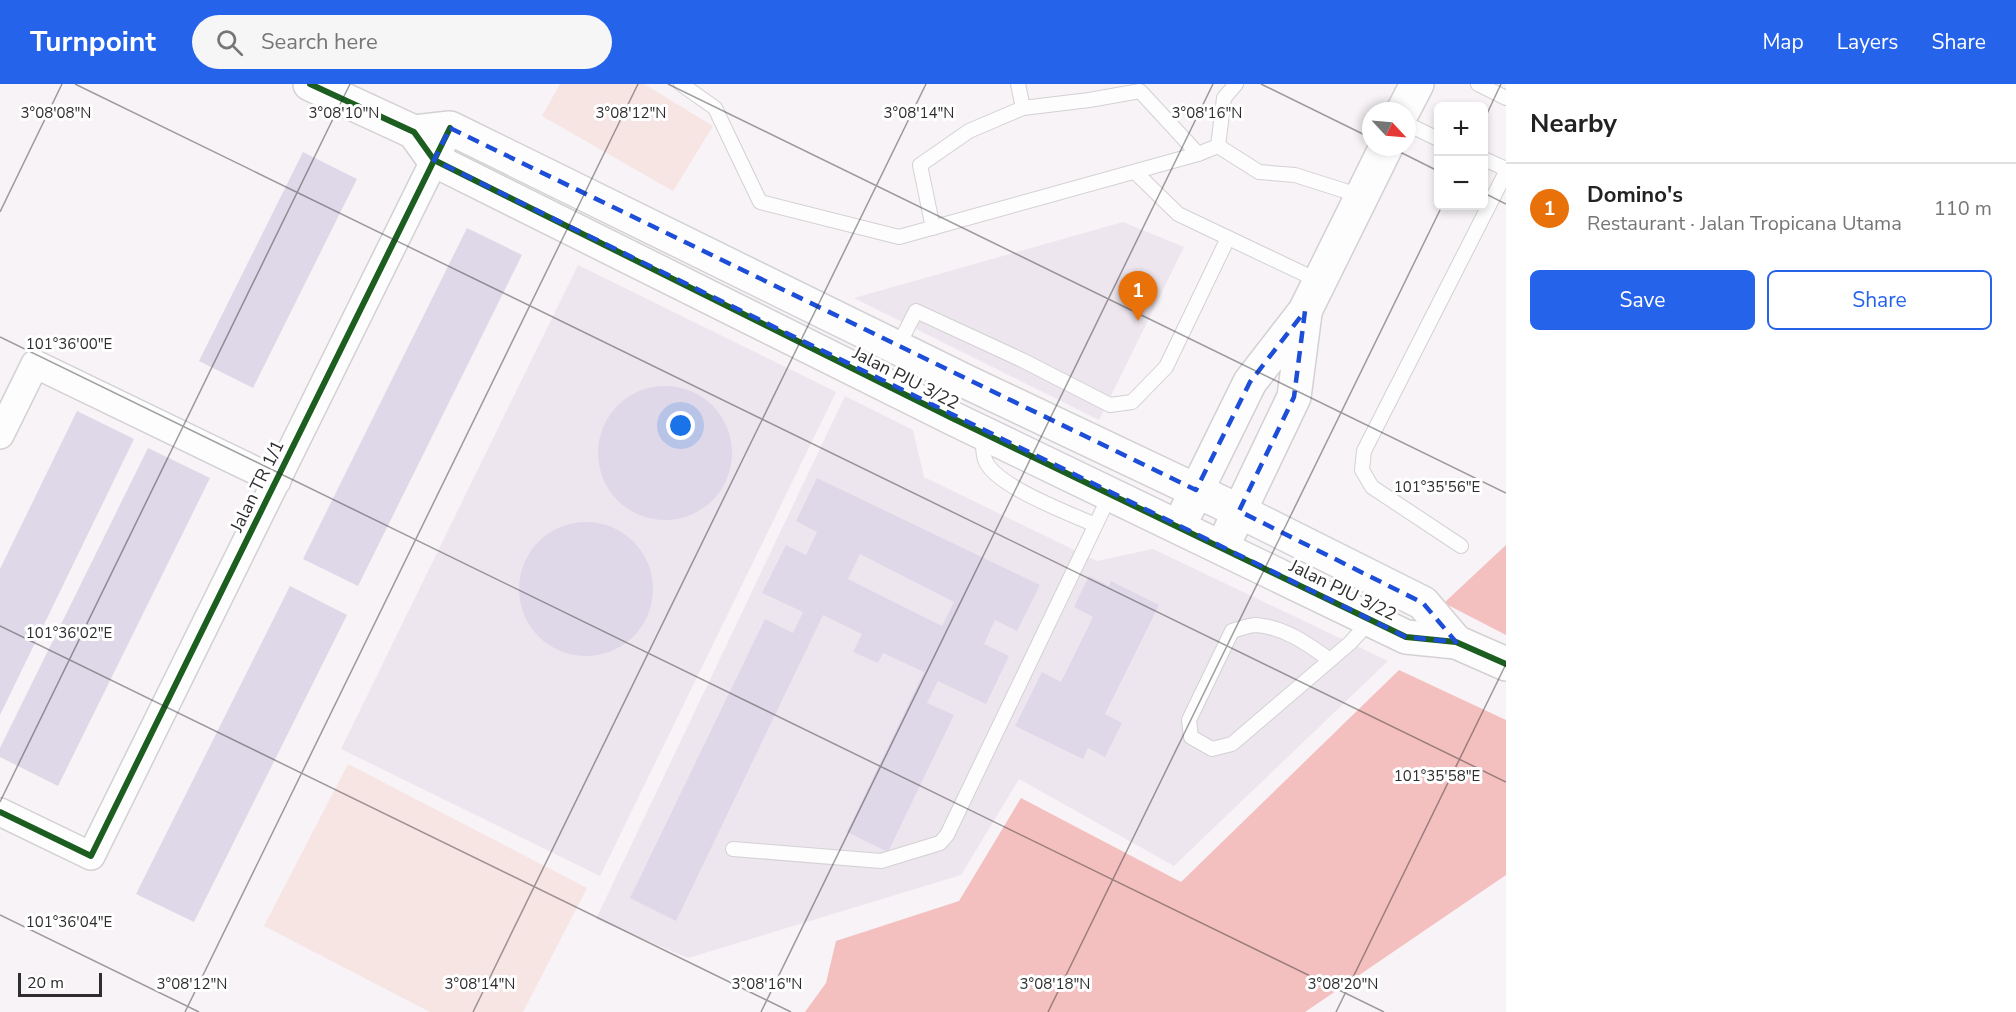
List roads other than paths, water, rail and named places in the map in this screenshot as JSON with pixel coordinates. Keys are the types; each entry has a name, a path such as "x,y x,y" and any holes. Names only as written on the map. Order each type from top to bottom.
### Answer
{"street":[{"path":"1408,102 1417,84"},
{"name":"Jalan PJU 3/22","path":"332,88 414,132 434,160 1110,495 1406,638 1456,642 1506,664"},
{"path":"414,132 450,128"},
{"name":"Jalan PJU 3/22","path":"450,128 897,348 1196,490 1423,603 1456,642"},
{"name":"Jalan TR 1/1","path":"0,812 91,856 450,128"},
{"path":"1178,528 1250,382 1305,310 1382,156"},
{"path":"1221,549 1294,397 1305,310"},
{"path":"0,435 35,364 277,481"}],"lane":[{"path":"681,84 715,108 760,202 899,237 1135,172 1218,146"},
{"path":"1018,84 1023,108"},
{"path":"1218,146 1224,98 1236,84"},
{"path":"1478,84 1506,98"},
{"path":"933,228 920,165 969,131 1023,108 1140,91 1198,154"},
{"path":"1416,128 1434,137"},
{"path":"1218,146 1259,172 1295,175 1362,196"},
{"path":"1461,546 1372,487 1362,470 1364,451 1506,171 1488,161"},
{"path":"1135,172 1178,214 1319,282"},
{"path":"897,348 916,311 1022,360 1110,405 1132,402 1166,367 1228,238"},
{"path":"982,432 985,461 996,476 1018,489 1095,525"},
{"path":"733,849 881,861 940,843 947,835 1110,495"},
{"path":"1330,660 1306,643 1281,631 1254,625 1232,631 1189,720 1191,737 1212,749 1232,744 1350,643 1371,620"}],"place":[{"name":"Domino's","path":"1138,321"}]}
